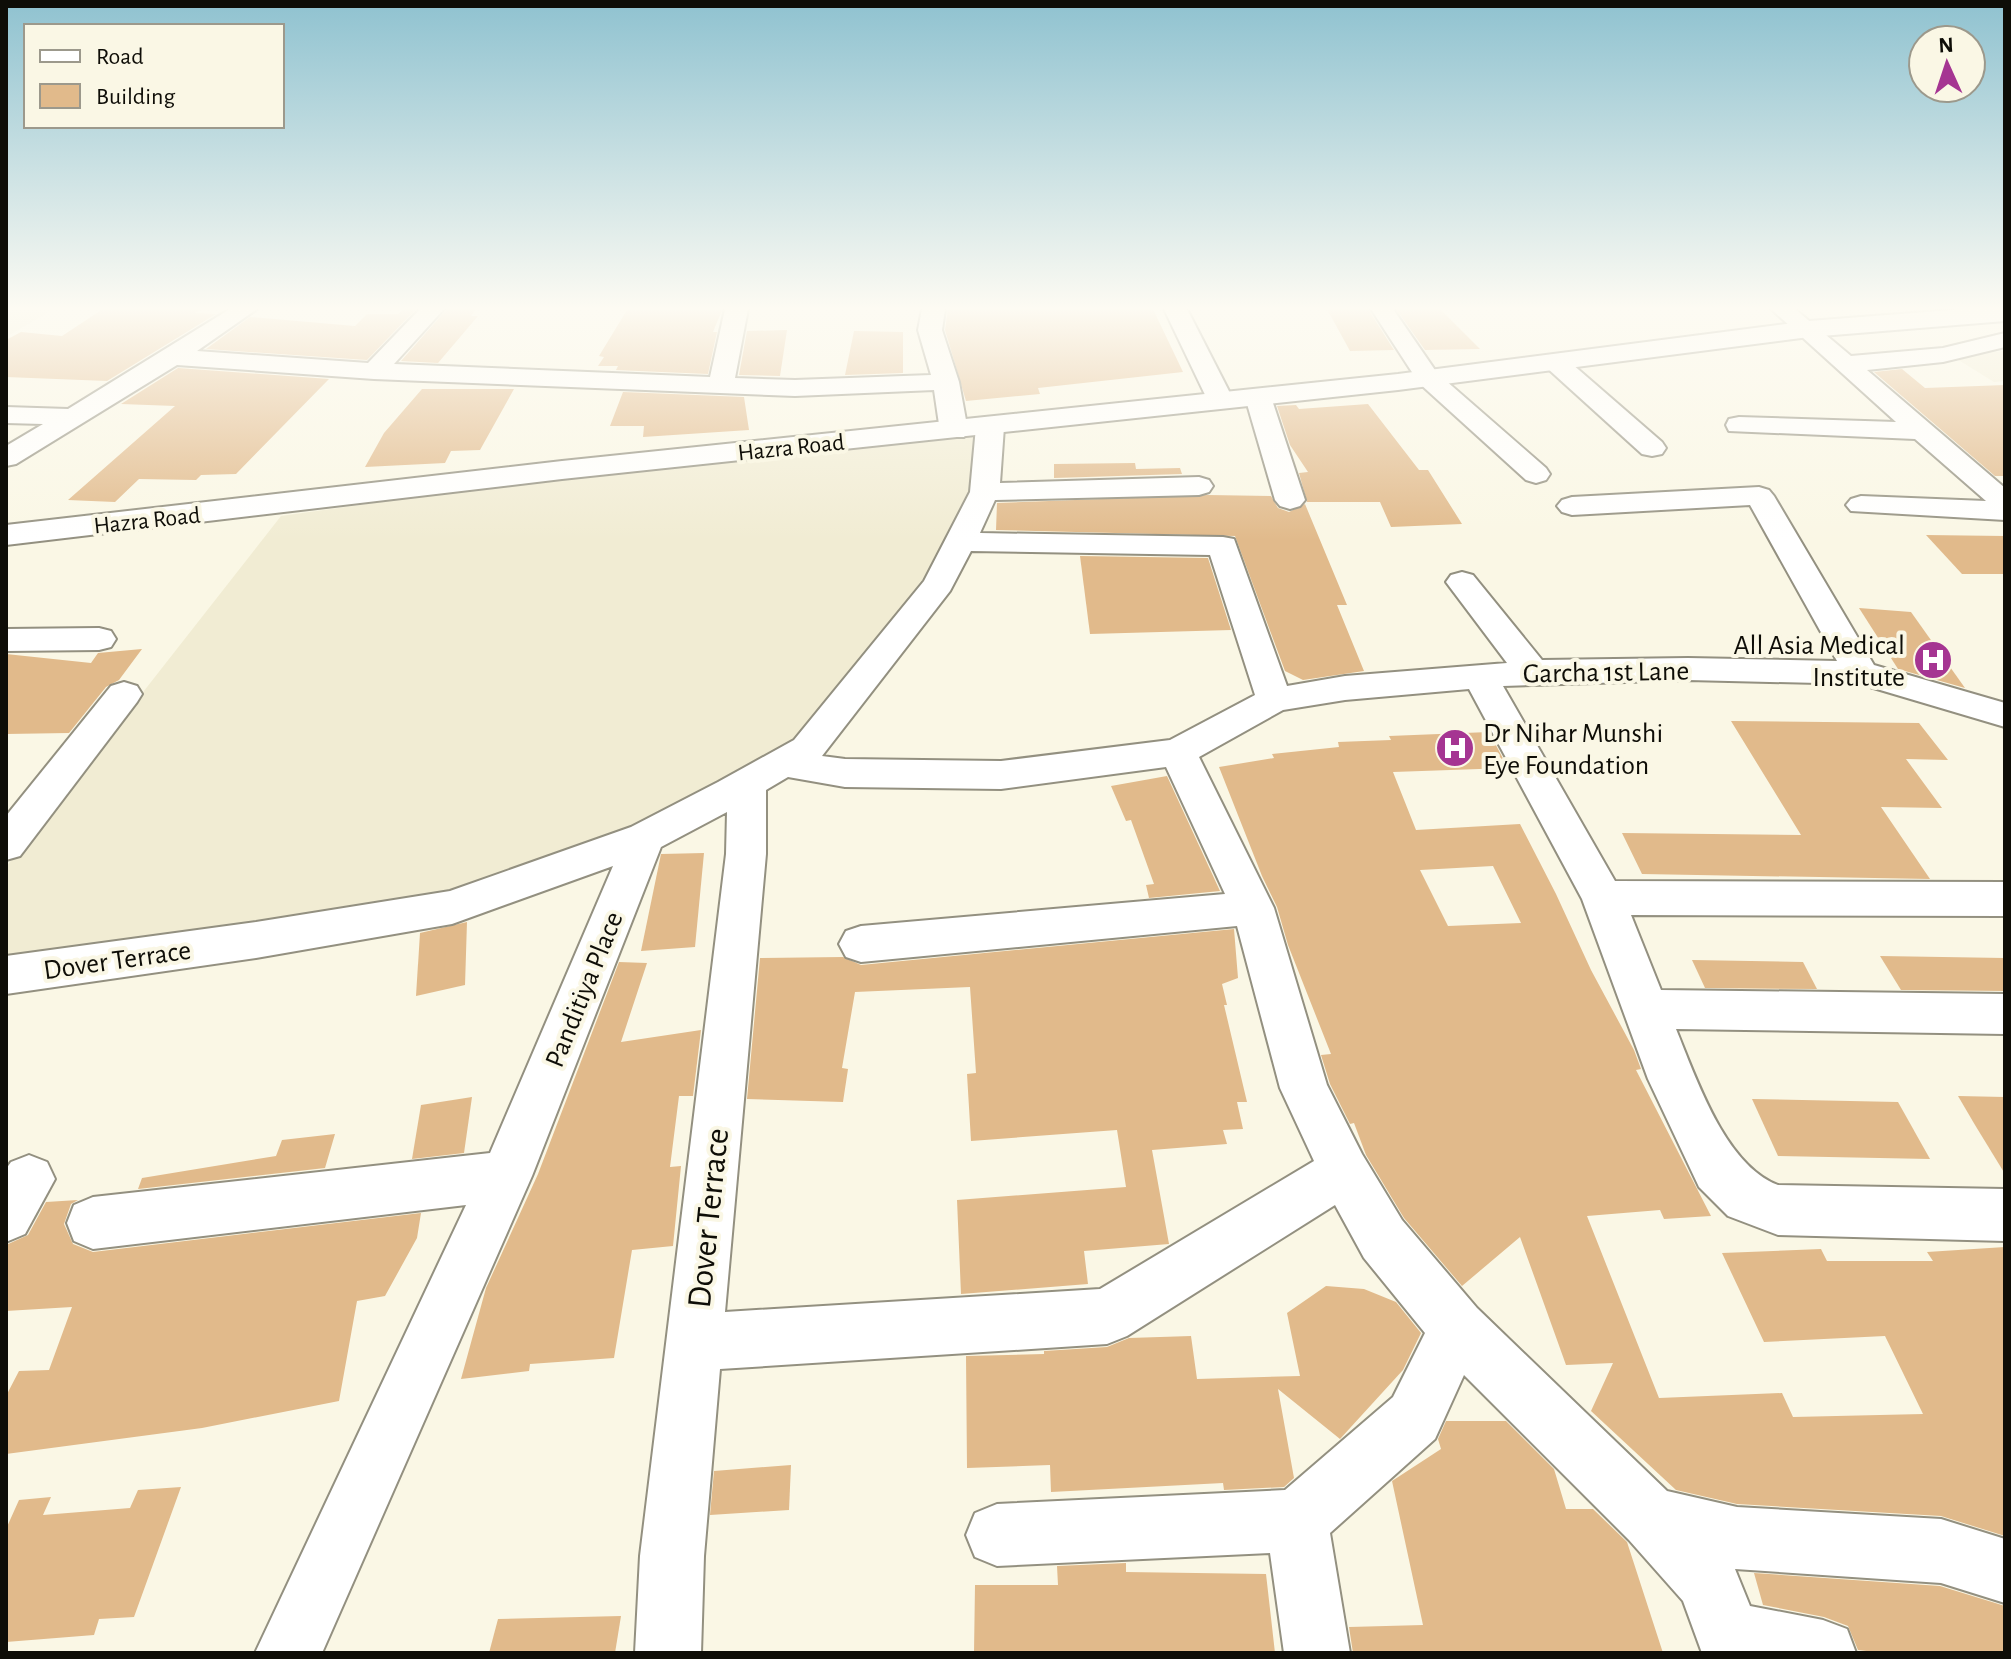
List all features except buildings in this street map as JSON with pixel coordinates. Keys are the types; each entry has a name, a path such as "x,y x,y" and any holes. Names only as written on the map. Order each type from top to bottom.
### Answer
{"main road":[{"name":"Hazra Road","path":"6,535 562,470 954,431 1353,386"}],"street":[{"path":"6,458 123,386"},
{"path":"766,386 835,386"},
{"path":"947,386 954,431"},
{"path":"1214,386 1221,401"},
{"path":"1437,386 1536,474"},
{"path":"1583,386 1652,448"},
{"path":"1873,386 2005,503"},
{"path":"1258,397 1290,500"},
{"path":"6,415 72,417"},
{"path":"1739,425 1924,431"},
{"path":"645,838 807,749 939,584 985,492 990,427"},
{"path":"1976,480 2005,480"},
{"path":"985,492 1199,486"},
{"path":"1572,506 1759,496 1861,673"},
{"path":"1861,505 2005,511"},
{"path":"958,542 1223,546 1274,700"},
{"path":"1462,582 1532,672"},
{"path":"6,640 99,639"},
{"name":"Garcha 1st Lane","path":"764,773 1001,775 1194,742 1274,700 1345,688 1532,672 1688,669 1861,673 2005,715"},
{"path":"1479,675 1603,898 1672,1079 1717,1170 1746,1198 1778,1210 2005,1215"},
{"path":"6,845 124,694"},
{"path":"1194,742 1253,908 1304,1088 1344,1171 1383,1239 1457,1328 1651,1518 1708,1581 1733,1644 1823,1653"},
{"name":"Dover Terrace","path":"668,1653 672,1556 746,854 764,773"},
{"name":"Dover Terrace","path":"6,975 256,940 452,907 645,838"},
{"name":"Panditiya Place","path":"288,1653 506,1176 645,838"},
{"path":"1603,898 2005,899"},
{"path":"861,944 1253,908"},
{"path":"1646,1009 2005,1014"},
{"path":"693,1342 1107,1316 1344,1171"},
{"path":"93,1223 506,1176"},
{"path":"997,1535 1297,1521 1414,1418 1457,1328"},
{"path":"1651,1518 1737,1538 1941,1551 2005,1571"},
{"path":"1297,1521 1317,1653"}],"shaded area":[{"path":"977,434 972,488 922,580 800,738 639,828 458,888 236,929 6,956 6,867 281,516 595,472"}],"place":[{"name":"All Asia Medical Institute","path":"1933,660"},
{"name":"Dr Nihar Munshi Eye Foundation","path":"1455,748"}]}
